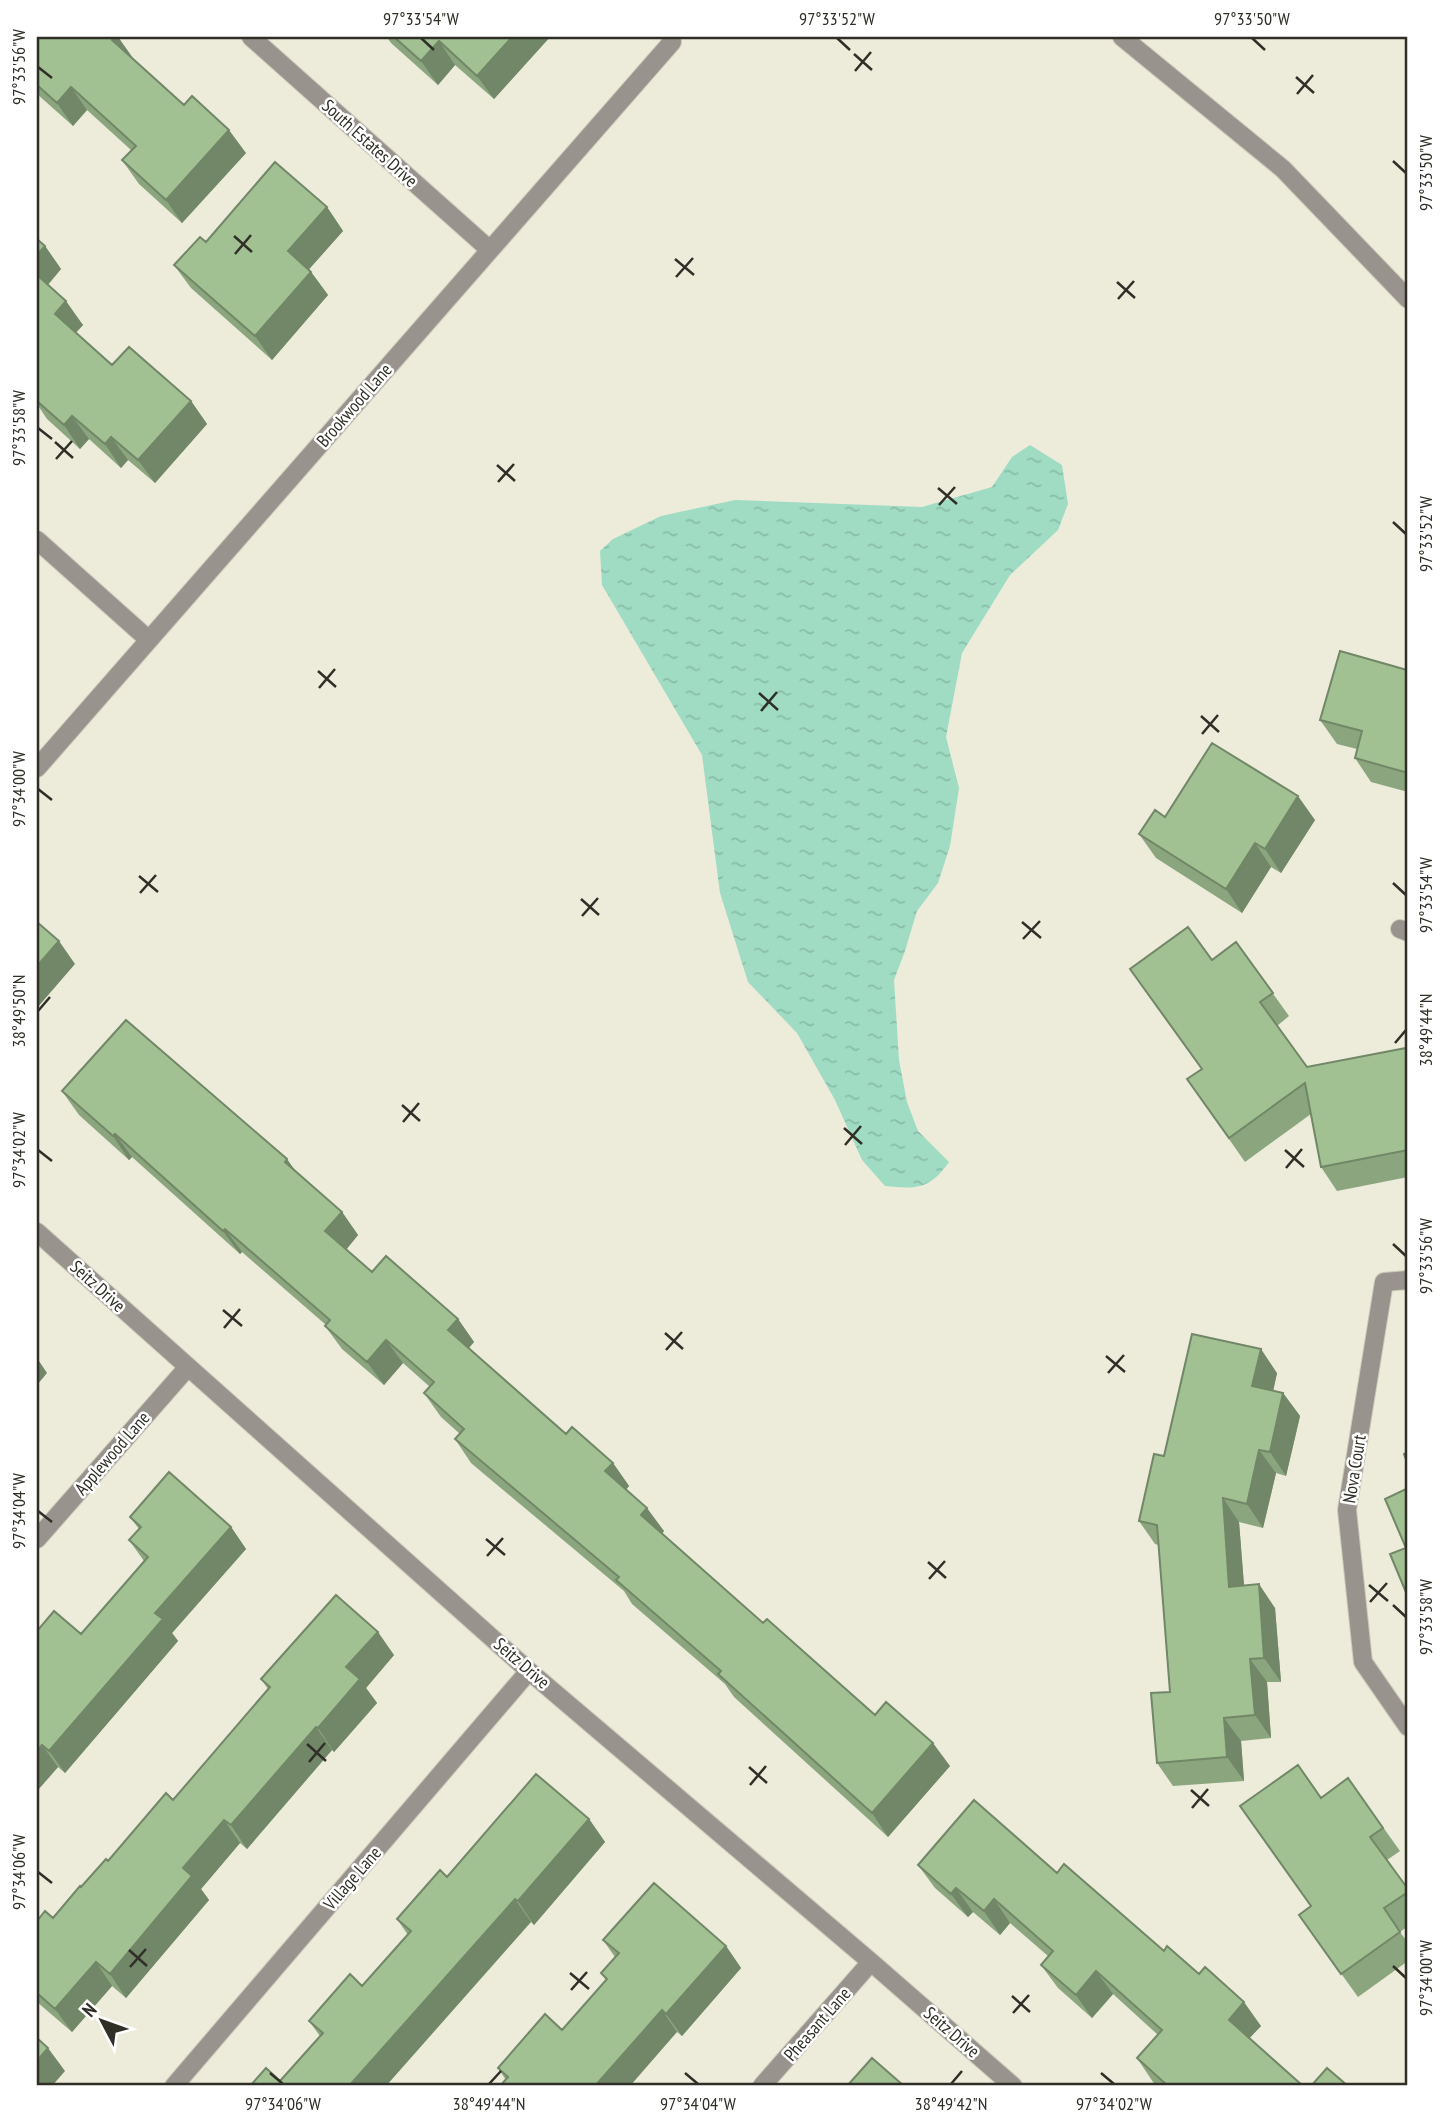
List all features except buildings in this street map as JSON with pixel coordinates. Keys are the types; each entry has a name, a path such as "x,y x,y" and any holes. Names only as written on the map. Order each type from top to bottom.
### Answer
{"street":[{"name":"South Estates Drive","path":"251,37 490,250"},
{"path":"1122,37 1283,169 1408,299"},
{"name":"Brookwood Lane","path":"37,768 672,42"},
{"path":"37,540 149,640"},
{"name":"Seitz Drive","path":"37,1232 529,1671 1013,2086"},
{"name":"Nova Court","path":"1408,1280 1384,1282 1347,1510 1363,1662 1408,1727"},
{"name":"Applewood Lane","path":"37,1539 188,1367"},
{"name":"Village Lane","path":"174,2086 529,1671"},
{"name":"Pheasant Lane","path":"762,2086 871,1962"}],"water":[{"path":"1030,445 1062,465 1068,504 1058,530 1010,575 962,653 946,737 959,788 950,846 938,883 917,911 894,980 899,1060 907,1102 918,1131 949,1162 935,1178 922,1186 885,1186 862,1160 835,1100 797,1033 748,982 720,893 702,755 602,585 600,551 613,539 661,516 735,500 922,507 992,487 1012,457"}]}
